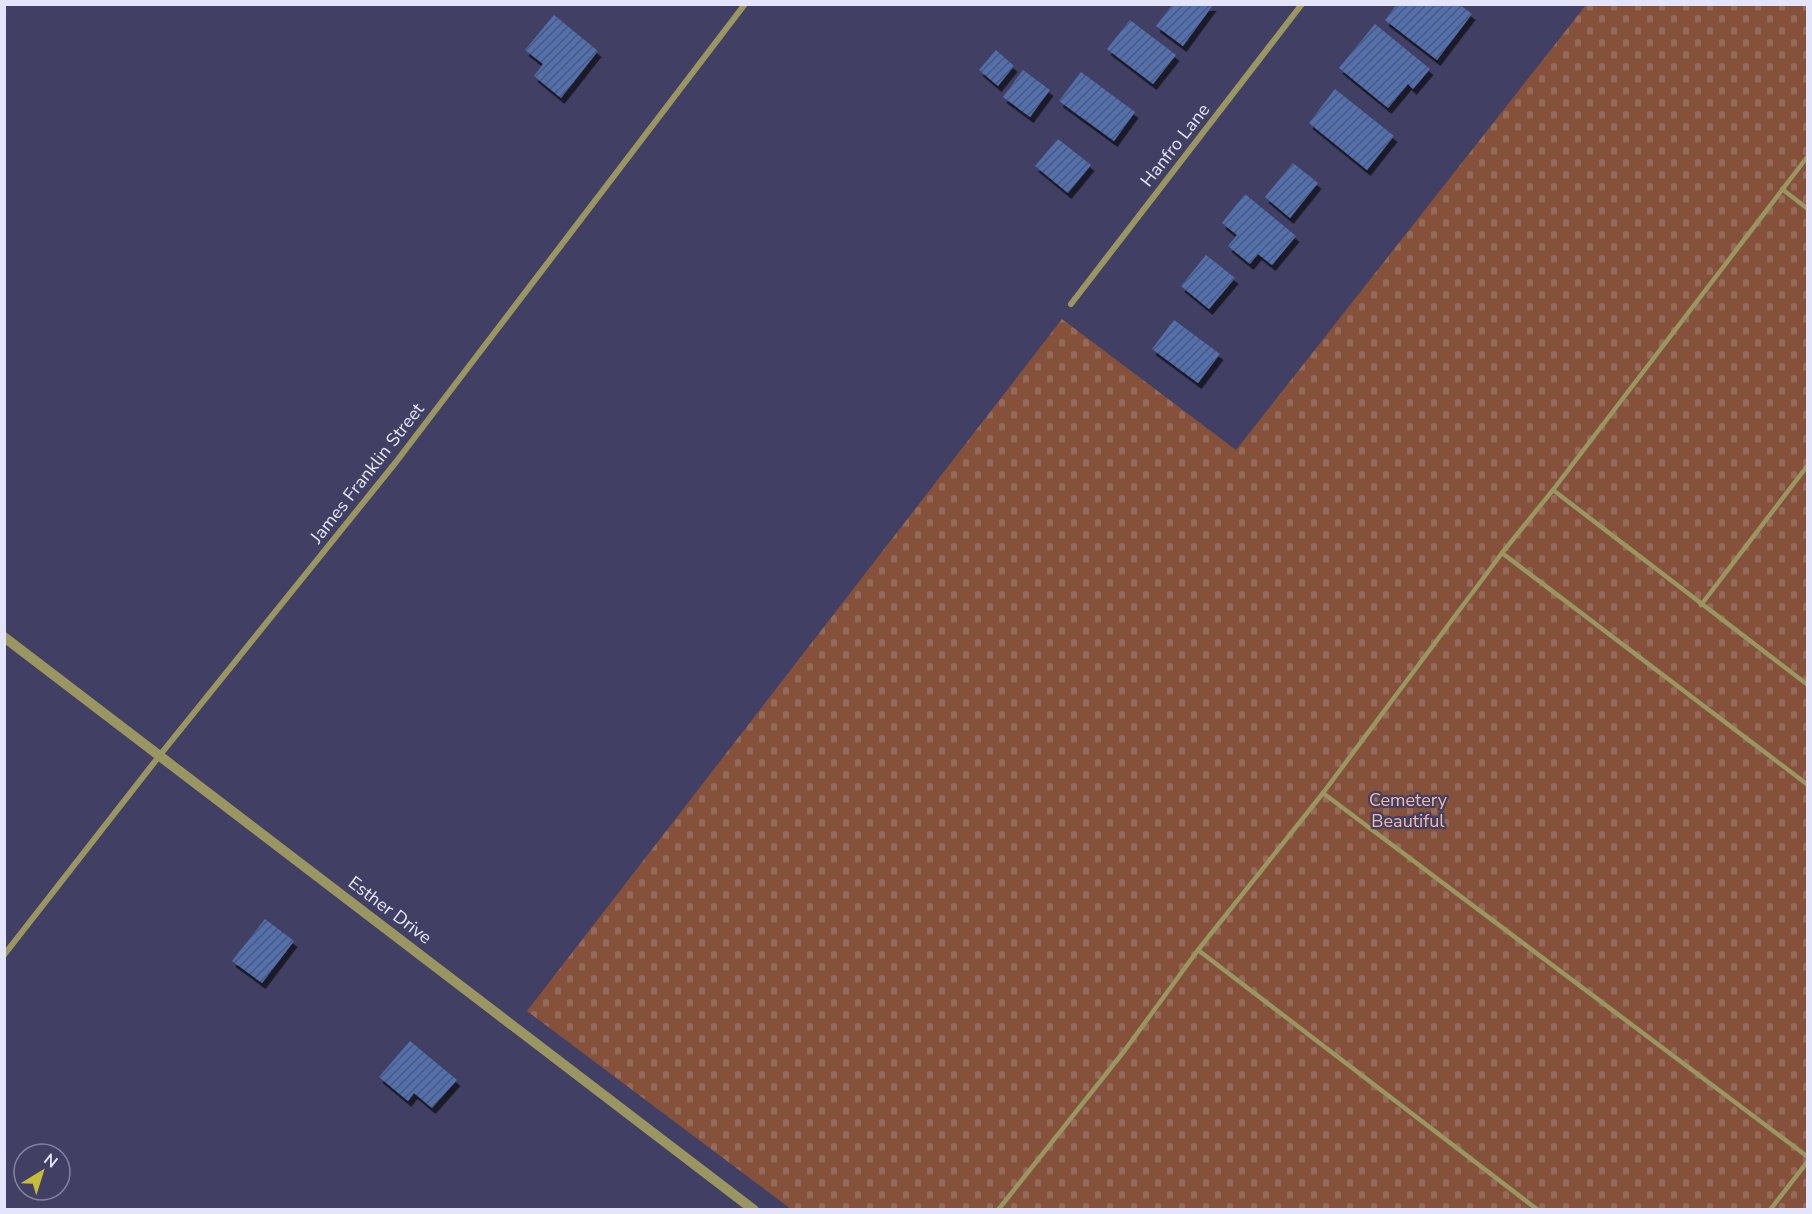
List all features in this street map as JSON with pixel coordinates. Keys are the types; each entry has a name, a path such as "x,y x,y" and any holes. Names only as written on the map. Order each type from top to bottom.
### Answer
{"street":[{"name":"James Franklin Street","path":"4,955 160,755 396,462 745,4"},
{"name":"Hanfro Lane","path":"1071,304 1302,4"},
{"name":"Esther Drive","path":"4,637 754,1209"}],"lane":[{"path":"998,1209 1125,1050 1198,951 1323,793 1502,554 1808,156"},
{"path":"1782,189 1808,209"},
{"path":"1701,605 1808,465"},
{"path":"1553,490 1808,685"},
{"path":"1502,554 1808,785"},
{"path":"1323,793 1808,1159 1770,1209"},
{"path":"1198,951 1538,1209"}],"green space":[{"name":"Cemetery Beautiful","path":"1586,5 1807,5 1807,1209 791,1209 527,1011 1062,319 1236,450"}],"building":[{"path":"1397,4 1459,4 1472,14 1437,60 1385,20"},
{"path":"1172,5 1213,5 1183,46 1156,26"},
{"path":"554,15 598,51 561,98 534,76 543,64 525,50"},
{"path":"1130,20 1176,55 1153,84 1107,49"},
{"path":"1375,24 1430,69 1413,89 1408,84 1388,108 1339,68"},
{"path":"996,50 1014,66 998,86 979,70"},
{"path":"1023,70 1050,90 1030,117 1003,97"},
{"path":"1081,72 1135,112 1114,141 1059,101"},
{"path":"1335,89 1394,136 1367,170 1309,123"},
{"path":"1058,139 1091,165 1068,193 1035,166"},
{"path":"1293,163 1318,183 1290,218 1265,197"},
{"path":"1245,194 1296,236 1272,265 1258,254 1250,264 1228,246 1237,235 1222,223"},
{"path":"1206,255 1235,278 1209,309 1181,286"},
{"path":"1174,320 1220,354 1198,383 1152,349"},
{"path":"265,919 294,941 262,983 232,961"},
{"path":"410,1041 457,1080 432,1108 414,1093 408,1101 379,1077"}]}
